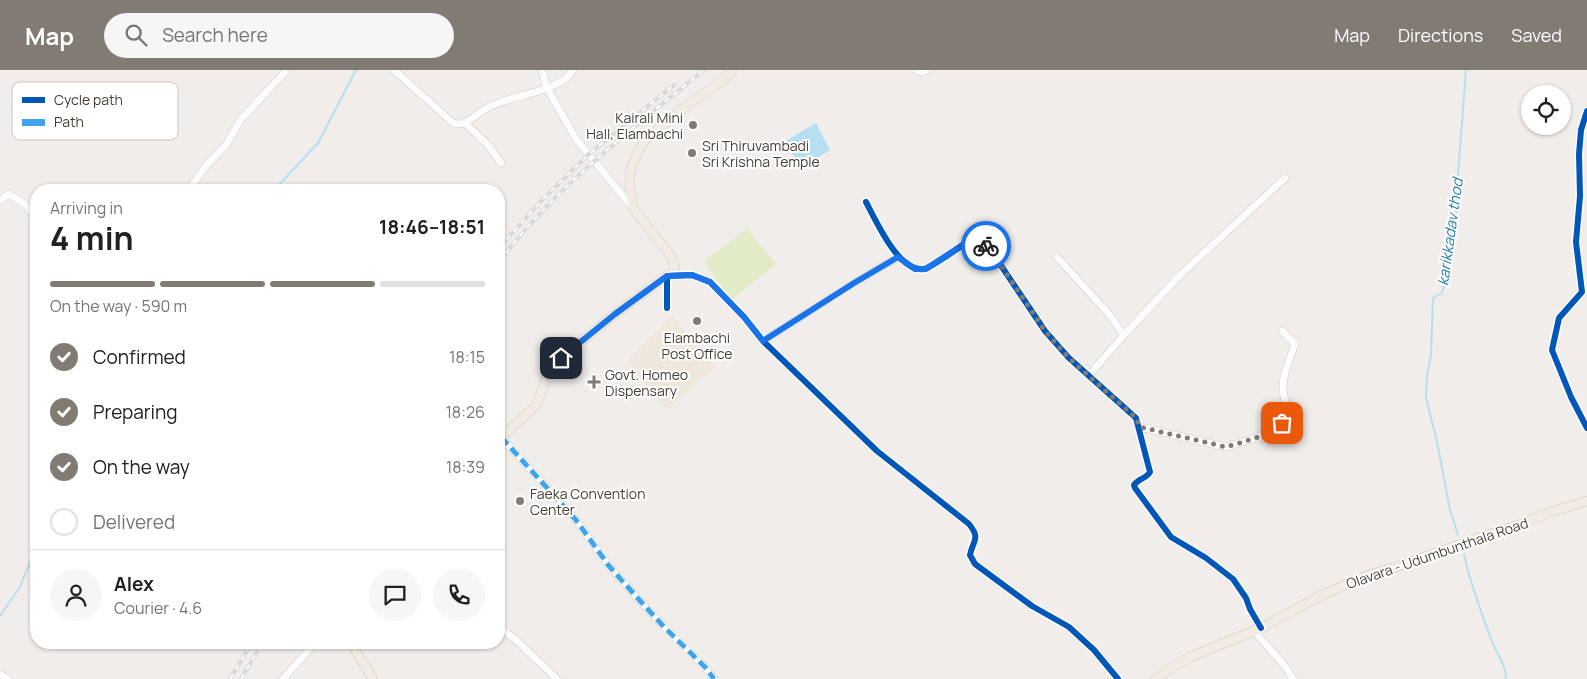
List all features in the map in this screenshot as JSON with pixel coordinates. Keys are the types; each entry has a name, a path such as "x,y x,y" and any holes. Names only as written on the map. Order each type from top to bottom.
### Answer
{"main road":[{"path":"505,434 536,406 549,368 615,314 675,270 674,264 665,248 633,208 630,172 644,141 678,112 723,80 733,70"},
{"name":"Olavara - Udumbunthala Road","path":"1156,679 1170,668 1190,657 1257,629 1362,577 1587,501"},
{"path":"355,649 372,679"}],"street":[{"path":"193,184 206,166 226,145 240,119 287,70"},
{"path":"394,70 453,124 459,125 488,107 510,98 532,94 558,84 568,78 573,70"},
{"path":"542,70 547,88 576,139 633,208"},
{"path":"916,70 922,72 927,70"},
{"path":"1587,111 1581,130 1579,154 1580,196 1576,242 1582,292 1560,318 1552,350 1571,397 1587,428"},
{"path":"465,123 489,146 501,163"},
{"path":"1089,375 1180,275 1285,178"},
{"path":"0,200 9,194 26,205 30,211"},
{"path":"866,202 898,257 915,269 926,269 973,238 977,237 981,240 996,258 1045,331 1069,358 1136,418 1140,427 1150,472 1149,475 1136,482 1135,488 1171,538 1206,558 1233,579 1246,598 1257,629 1293,679"},
{"path":"763,341 898,257"},
{"path":"1057,258 1108,313 1124,335"},
{"path":"667,308 667,276 692,275 710,282 744,317 763,341 876,451 969,524 976,534 976,540 970,555 975,564 1032,606 1069,627 1094,650 1118,679"},
{"path":"1140,427 1226,447 1256,438 1282,423 1288,418 1283,390 1284,377 1295,344 1282,331"},
{"path":"505,443 576,520 609,566 664,628 705,666 714,679"},
{"path":"505,632 556,679"},
{"path":"283,679 310,649"},
{"path":"0,674 8,679"}],"shaded area":[{"path":"672,316 714,367 667,410 627,362"}],"green space":[{"path":"747,229 776,264 731,300 704,261"}],"water":[{"path":"816,123 830,150 802,168 784,142"}],"waterway":[{"path":"280,184 318,143 356,70"},
{"name":"karikkadav thod","path":"1458,535 1450,510 1437,442 1426,398 1427,375 1431,355 1433,298 1442,293 1455,221 1466,70"},
{"name":"karikkadav thod","path":"1464,554 1476,597 1491,639 1503,663 1506,679"},
{"path":"0,616 20,587 30,561"}],"railway":[{"path":"505,255 569,184 622,137 704,70"},
{"path":"505,241 541,201 588,155 674,85"},
{"path":"230,679 248,649"},
{"path":"241,679 259,649"}],"marked path":[{"path":"505,441 576,520 609,566 664,627 705,667 714,679"}],"cycle path":[{"path":"1587,111 1581,130 1579,154 1580,196 1576,242 1582,292 1559,318 1552,350 1571,397 1587,428"},
{"path":"866,202 882,233 897,255 915,268 928,268 973,238 977,237 981,240 996,258 1045,331 1069,358 1136,418 1150,472 1134,485 1135,488 1171,537 1206,558 1233,579 1246,598 1261,628"},
{"path":"667,308 667,276 692,275 710,282 744,317 763,341 877,451 969,524 975,533 975,540 970,555 975,564 1032,606 1069,627 1094,650 1118,679"}],"way so far":[{"path":"986,246 1045,331 1069,358 1136,418 1140,427 1226,447 1256,438 1282,423"}],"place":[{"name":"Kairali Mini Hall, Elambachi","path":"693,125"},
{"name":"Sri Thiruvambadi Sri Krishna Temple","path":"692,153"},
{"name":"Elambachi Post Office","path":"697,321"},
{"name":"Govt. Homeo Dispensary","path":"594,382"},
{"name":"Faeka Convention Center","path":"520,501"}],"route":[{"path":"561,358 615,314 667,276 692,275 710,282 744,317 763,341 898,257 915,269 926,269 973,238 977,237 986,246"}]}
